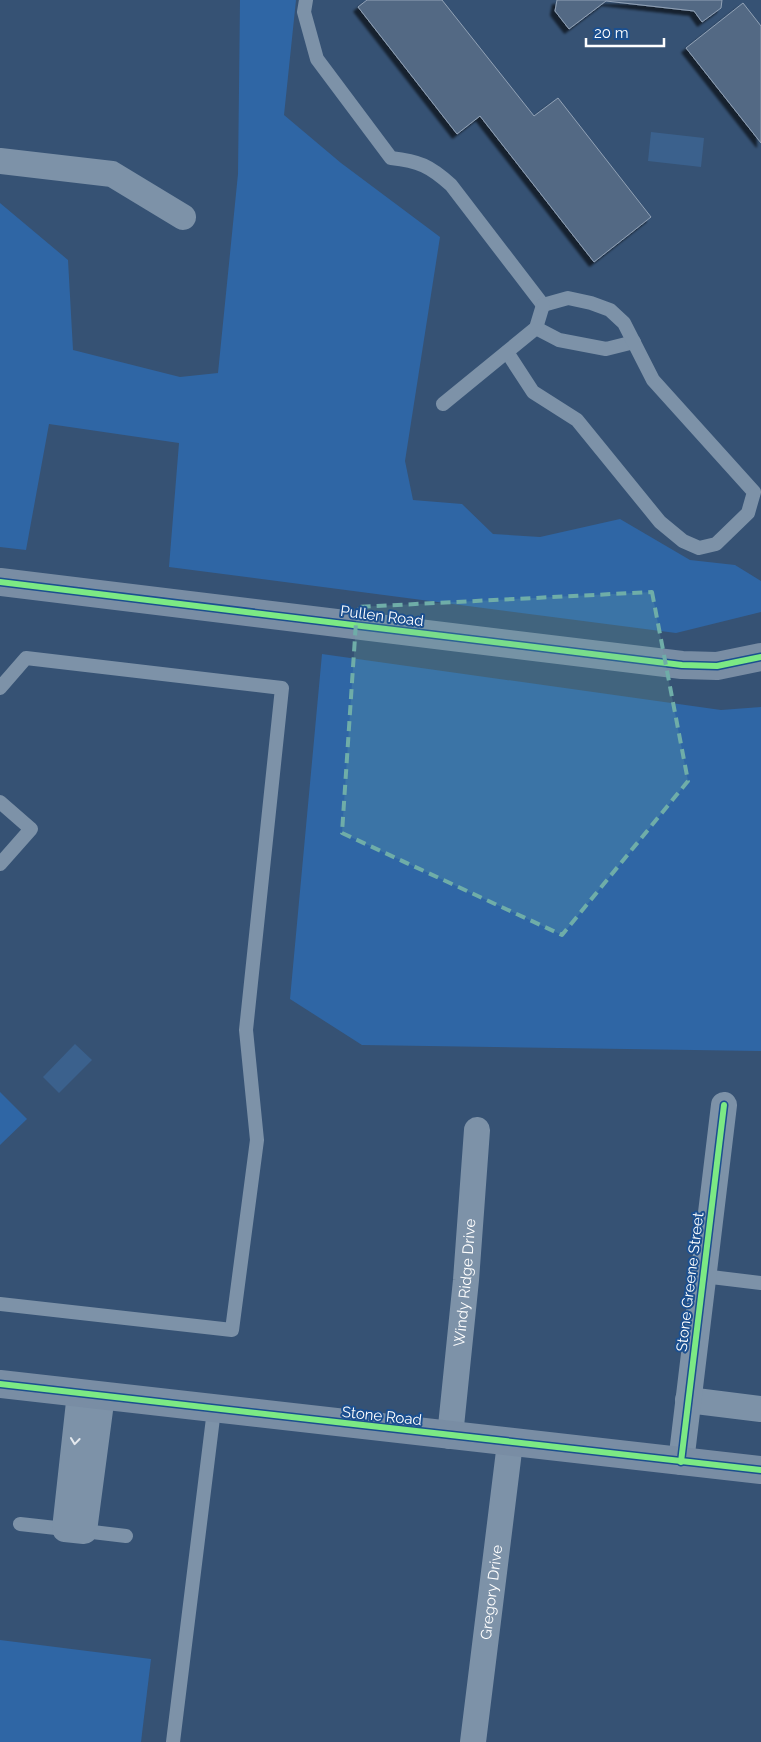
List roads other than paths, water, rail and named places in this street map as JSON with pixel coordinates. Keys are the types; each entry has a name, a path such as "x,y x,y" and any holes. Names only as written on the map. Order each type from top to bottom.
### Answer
{"street":[{"path":"0,161 112,174 183,217"},
{"name":"Pullen Road","path":"0,582 682,665 717,666 761,657"},
{"name":"Stone Greene Street","path":"681,1462 724,1105"},
{"name":"Windy Ridge Drive","path":"450,1436 466,1280 477,1130"},
{"name":"Stone Road","path":"0,1384 214,1410 761,1470"},
{"path":"75,1530 91,1394"},
{"path":"688,1400 761,1409"},
{"name":"Gregory Drive","path":"473,1742 510,1442"}],"lane":[{"path":"306,0 304,12 317,59 391,158 411,160 432,168 451,185 543,305"},
{"path":"507,352 533,392 576,420 660,522 683,541 699,548 716,544 748,513 757,489 653,380 624,323 610,310 591,302 568,298 543,305"},
{"path":"443,404 536,328 543,305"},
{"path":"536,328 559,340 606,349 634,342"},
{"path":"0,688 26,658 282,688 246,1030 257,1140 232,1330 0,1304"},
{"path":"0,802 31,829 0,864"},
{"path":"703,1276 761,1283"},
{"path":"173,1742 214,1410"},
{"path":"20,1524 126,1536"}]}
